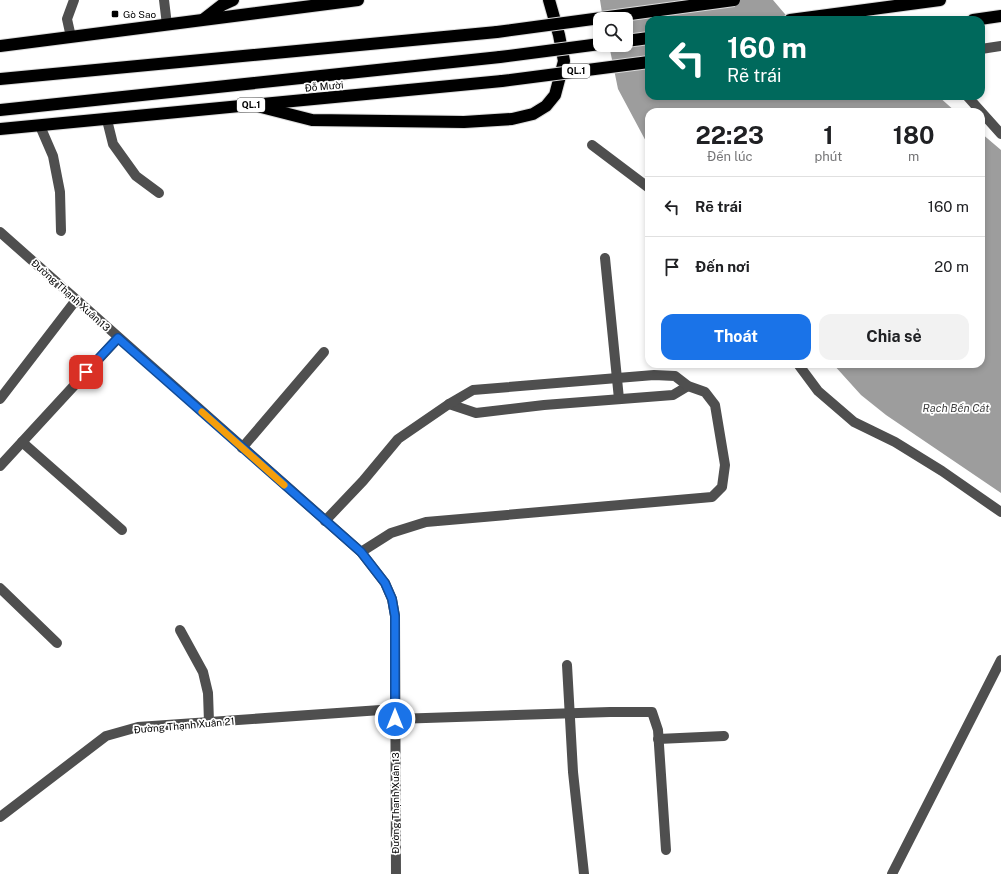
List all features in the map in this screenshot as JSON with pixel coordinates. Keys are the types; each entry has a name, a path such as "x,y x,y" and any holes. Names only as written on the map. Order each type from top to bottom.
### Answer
{"highway":[{"path":"202,20 222,5 233,0"},
{"path":"0,46 358,0"},
{"path":"252,104 312,120 464,122 512,119 533,114 546,106 555,95 564,61 559,35 549,0"},
{"path":"0,79 497,32 734,0"},
{"path":"822,16 940,0"},
{"path":"985,18 1001,16"},
{"path":"633,40 645,39"},
{"name":"Đỗ Mười","path":"0,110 500,57 593,45"},
{"name":"Đỗ Mười","path":"0,129 107,120 252,104 502,81 645,63"}],"street":[{"path":"71,37 67,19 74,0"},
{"path":"164,0 167,25"},
{"path":"985,48 1001,46"},
{"path":"971,100 978,108"},
{"path":"985,116 1001,134"},
{"path":"107,120 113,144 136,176 159,193"},
{"path":"40,126 53,156 60,192 61,231"},
{"path":"592,145 645,185"},
{"name":"Đường Thạnh Xuân 13","path":"0,232 361,552 385,583 392,599 395,616 396,874"},
{"path":"606,258 619,399"},
{"path":"0,399 76,300"},
{"path":"0,466 118,338"},
{"path":"242,448 324,352"},
{"path":"801,368 818,391 854,422 895,442 942,471 1001,512"},
{"path":"325,521 363,481 398,439 449,404 473,390 654,375 675,376 688,386 705,392 715,405 725,465 722,487 712,498 426,522 391,533 361,552"},
{"path":"449,404 476,412 673,395 688,386"},
{"path":"22,442 122,530"},
{"path":"0,588 57,643"},
{"path":"180,630 203,672 208,693 209,722"},
{"path":"892,874 1001,660"},
{"path":"566,665 569,714 584,874"},
{"name":"Đường Thạnh Xuân 21","path":"0,817 106,736 138,727 209,722 395,714 569,714 652,712 658,730 658,739"},
{"path":"666,850 658,739 724,736"}],"water":[{"path":"600,0 773,0 787,16 645,16 645,100 942,100 952,108 645,108 645,140 618,89 610,52 633,52 633,12 602,12"},
{"name":"Rạch Bến Cát","path":"985,136 1001,150 1001,493 886,415 861,395 837,368 985,368"}],"slow traffic":[{"path":"202,412 284,485"}],"place":[{"name":"Gò Sao","path":"115,14"}],"route":[{"path":"86,372 118,338 361,552 385,583 392,599 395,616 395,719"}]}
